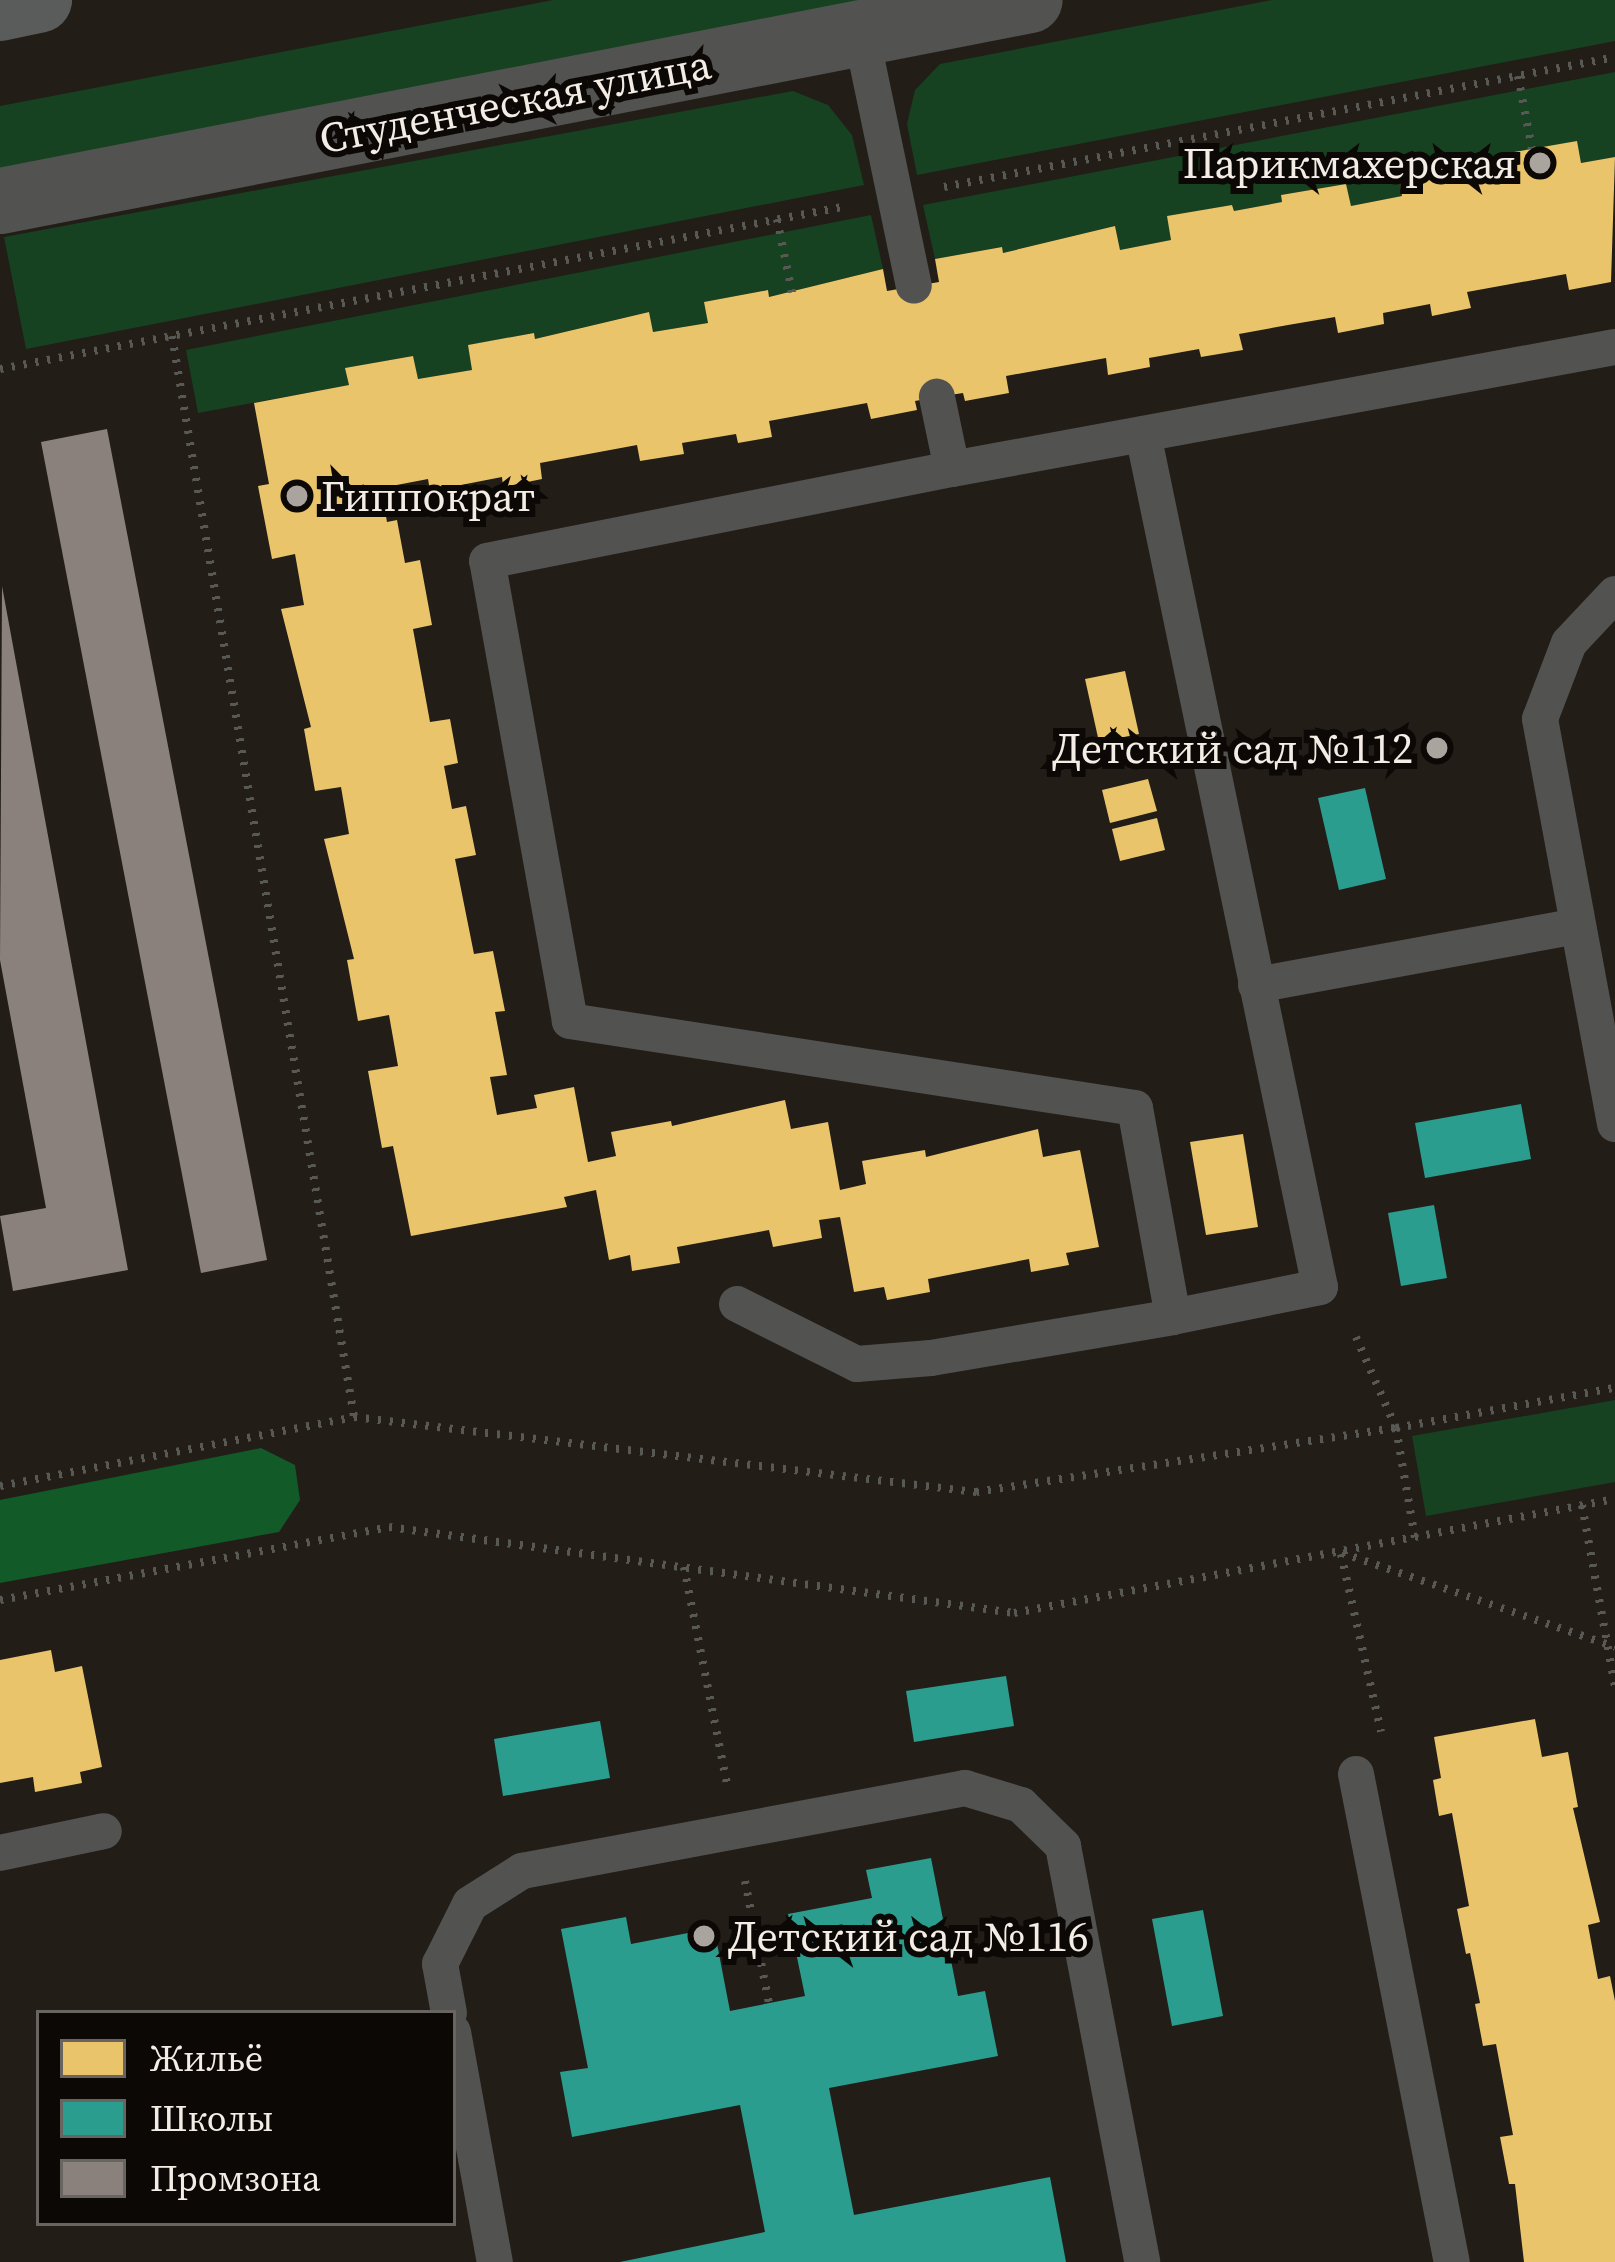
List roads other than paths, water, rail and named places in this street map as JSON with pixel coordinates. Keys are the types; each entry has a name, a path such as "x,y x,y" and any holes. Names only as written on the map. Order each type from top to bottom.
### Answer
{"main road":[{"path":"0,8 39,0"}],"street":[{"name":"Студенческая улица","path":"0,201 1030,0"}],"lane":[{"path":"861,33 914,286"},
{"path":"1173,1317 1135,1108 570,1021 487,561 1615,346"},
{"path":"937,397 952,469"},
{"path":"737,1304 857,1364 931,1358 1320,1287 1143,434"},
{"path":"1615,594 1569,643 1540,719 1615,1124"},
{"path":"1256,985 1576,926"},
{"path":"1356,1774 1452,2262"},
{"path":"448,2010 440,1964 470,1904 522,1871 964,1788 1021,1805 1063,1846 1142,2262"},
{"path":"0,1853 104,1832"},
{"path":"456,2048 495,2262"}],"place":[{"name":"Парикмахерская","path":"1540,163"},
{"name":"Гиппократ","path":"297,496"},
{"name":"Детский сад №112","path":"1437,748"},
{"name":"Детский сад №116","path":"704,1936"}]}
